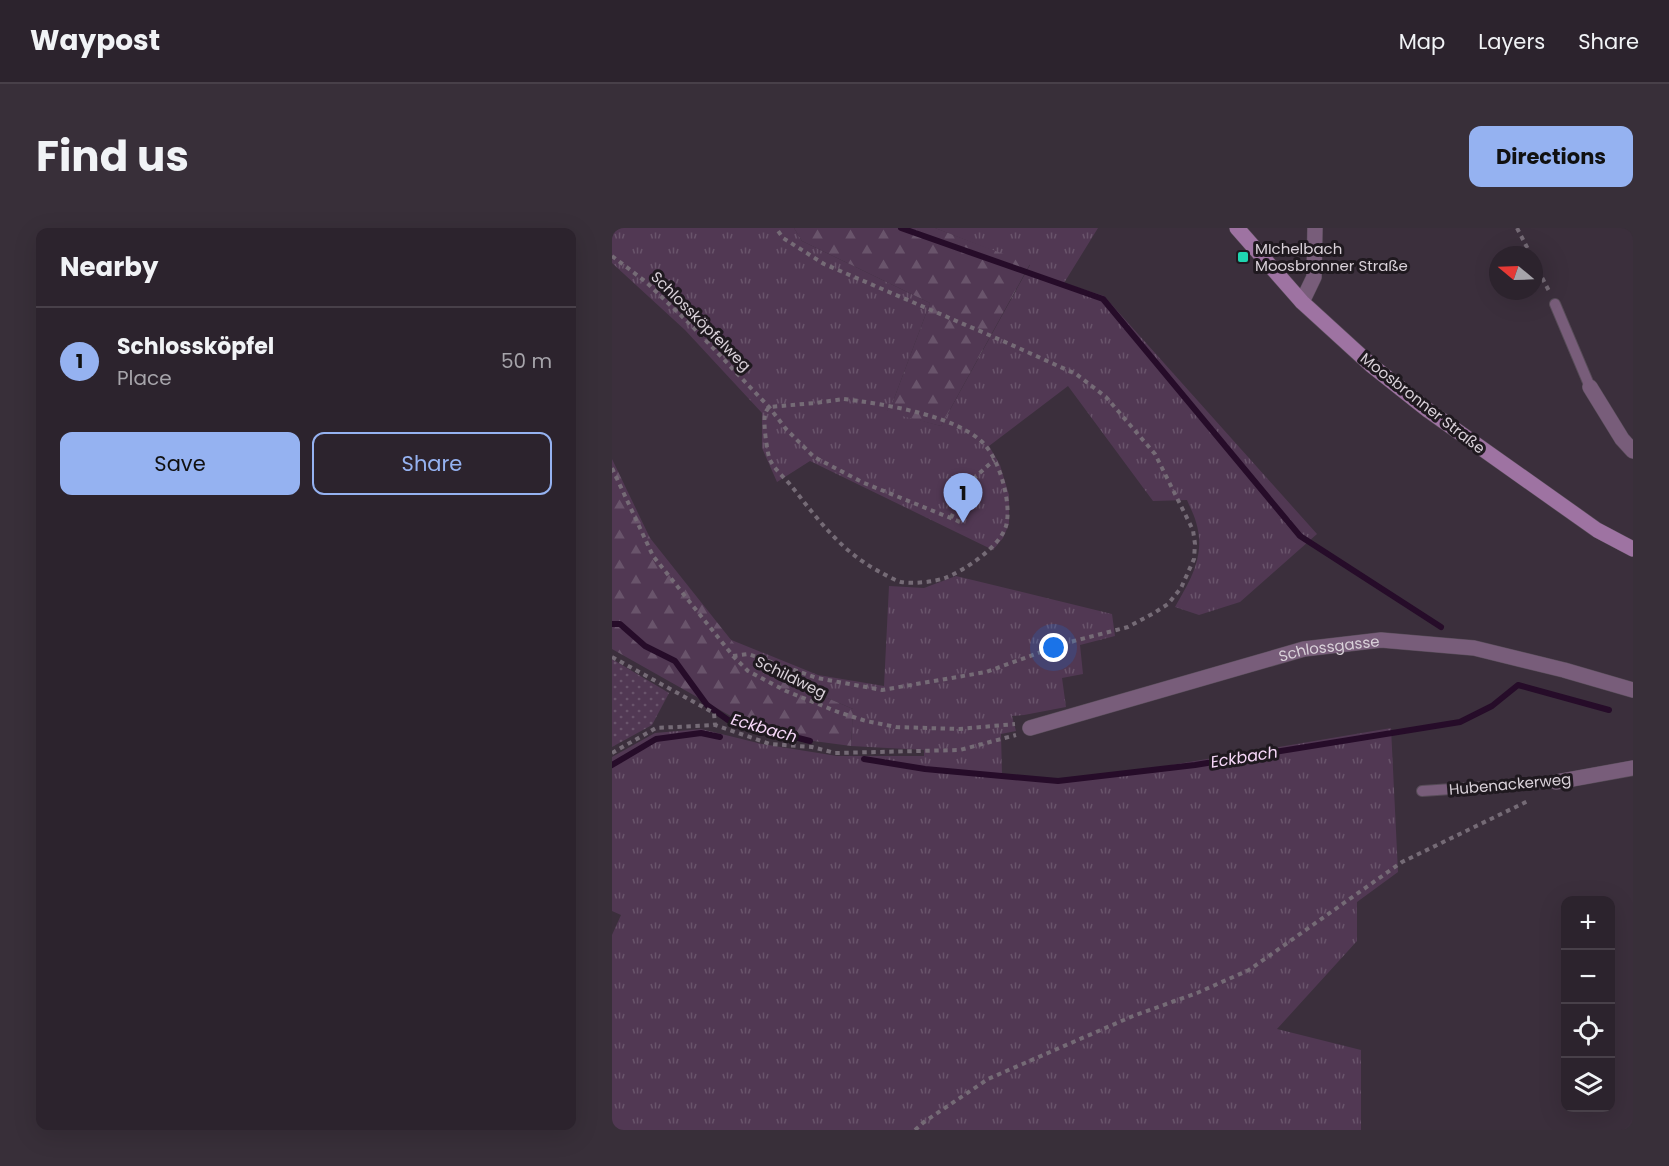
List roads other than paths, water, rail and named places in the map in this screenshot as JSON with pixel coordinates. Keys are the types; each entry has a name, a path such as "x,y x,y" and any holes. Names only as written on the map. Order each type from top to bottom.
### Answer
{"main road":[{"name":"Moosbronner Straße","path":"1237,228 1302,302 1371,365 1429,411 1597,530 1633,549"}],"street":[{"path":"1302,302 1314,277 1315,228"},
{"path":"1590,387 1622,439 1633,451"},
{"name":"Schlossgasse","path":"1030,728 1304,649 1381,640 1474,648 1633,690"},
{"name":"Hubenackerweg","path":"1556,782 1633,768"}],"lane":[{"path":"1555,304 1590,387"},
{"name":"Hubenackerweg","path":"1422,791 1556,782"}],"waterway":[{"path":"901,228 1103,299 1300,536 1441,627"},
{"name":"Eckbach","path":"612,624 620,624 645,646 675,661 707,705 728,720 810,741"},
{"name":"Eckbach","path":"864,759 925,769 1058,781 1195,765 1460,722 1492,706 1518,685 1609,710"},
{"path":"612,765 656,739 701,733 720,737"}],"place":[{"name":"MIchelbach Moosbronner Straße","path":"1243,257"},
{"name":"Schlossköpfel","path":"963,523"}]}
